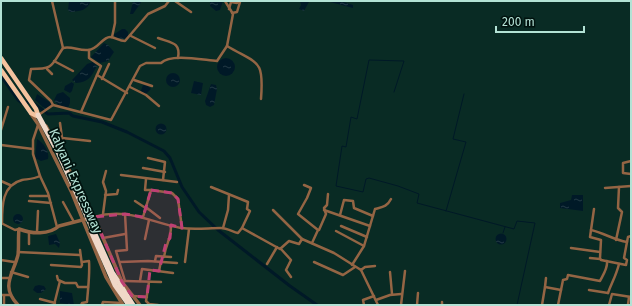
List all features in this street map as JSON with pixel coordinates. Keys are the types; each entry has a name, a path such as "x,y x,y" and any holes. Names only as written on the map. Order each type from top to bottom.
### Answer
{"highway":[{"name":"Kalyani Expressway","path":"1,58 38,114 58,152 112,272 133,305"},
{"name":"Kalyani Expressway","path":"1,70 31,113"},
{"path":"31,113 38,114"},
{"name":"Kalyani Expressway","path":"38,114 57,152 115,285 129,305"}],"street":[{"path":"52,1 63,48"},
{"path":"112,37 115,23 115,1"},
{"path":"47,69 63,48 70,46 89,50 96,49 108,37 112,37 119,41 125,41 131,36 148,14 165,6 169,1"},
{"path":"175,1 191,12"},
{"path":"52,74 47,69 31,68 29,80 54,105 111,120 134,80 140,66 146,63 162,63 165,60 178,58 217,62 227,46 232,13 225,1"},
{"path":"229,9 231,2 238,3 240,1"},
{"path":"232,13 237,12 240,1"},
{"path":"131,36 155,48"},
{"path":"158,38 177,46 179,49 178,58"},
{"path":"227,46 259,66 263,76 261,99"},
{"path":"81,112 101,66 89,58 89,50"},
{"path":"54,61 73,71"},
{"path":"102,78 109,64"},
{"path":"97,75 127,93"},
{"path":"134,80 152,86"},
{"path":"130,87 146,95 159,106"},
{"path":"38,114 54,105"},
{"path":"1,130 8,106"},
{"name":"Kalyani Expressway","path":"31,113 38,124 72,193 106,277 123,304"},
{"name":"Kalyani Expressway","path":"38,114 53,137 94,217 123,282 140,305"},
{"path":"60,123 62,138"},
{"path":"38,124 33,140 34,160 49,196 57,227"},
{"path":"53,137 90,141"},
{"path":"1,145 33,149"},
{"path":"148,158 165,162 163,180"},
{"path":"631,161 623,163 623,173 631,174"},
{"path":"143,168 165,172"},
{"path":"103,214 106,191 103,182 106,171"},
{"path":"121,175 176,182"},
{"path":"40,176 10,185 6,189 2,223 16,230 19,229 29,232 45,232 57,227 103,214 125,214 143,217 149,220 182,228 221,228 238,233 250,212 247,209 248,203 211,186"},
{"path":"146,179 145,190 172,193 178,199 182,228"},
{"path":"1,181 10,185"},
{"path":"304,185 310,188 307,198 298,214 318,230"},
{"path":"605,188 631,186"},
{"path":"616,240 622,212 618,208 620,187"},
{"path":"105,195 117,194 118,190"},
{"path":"143,217 147,208 151,190"},
{"path":"221,228 228,210 229,194"},
{"path":"312,243 326,214 324,210 328,194"},
{"path":"30,196 49,196"},
{"path":"314,262 344,275 354,266 364,246 375,208 382,208 388,204 391,199"},
{"path":"340,215 344,200 353,201 353,208 373,216"},
{"path":"29,201 51,203"},
{"path":"135,201 160,218"},
{"path":"63,202 74,222"},
{"path":"594,209 590,237 601,240 600,259"},
{"path":"273,210 286,225 302,239 334,253 361,270 378,305"},
{"path":"324,210 370,226"},
{"path":"37,232 38,211"},
{"path":"125,214 127,250 116,250 123,282 161,282"},
{"path":"145,239 149,220"},
{"path":"164,257 166,242 170,238 171,226"},
{"path":"341,226 367,238"},
{"path":"242,228 282,249 291,260 286,270 291,277"},
{"path":"18,305 9,290 11,272 18,252 19,229"},
{"path":"185,262 189,229"},
{"path":"591,230 606,234 616,240 627,242"},
{"path":"336,231 364,246"},
{"path":"29,232 29,244"},
{"path":"103,238 125,234"},
{"path":"590,258 626,264 627,260 624,258 628,237 631,236"},
{"path":"282,249 289,241 299,244 302,239"},
{"path":"267,264 277,247"},
{"path":"571,248 600,252"},
{"path":"51,265 78,268 82,265 80,250"},
{"path":"18,252 80,255"},
{"path":"155,261 156,256 171,257"},
{"path":"1,260 14,262"},
{"path":"81,305 82,303 87,302 90,277 88,261 82,262"},
{"path":"119,262 161,261 177,263"},
{"path":"159,271 161,261"},
{"path":"558,305 563,280 567,279 569,274 600,281 606,270 607,261"},
{"path":"608,293 615,280 619,264"},
{"path":"361,270 365,267 375,266"},
{"path":"140,281 142,270 173,273"},
{"path":"400,305 405,271"},
{"path":"11,272 28,277"},
{"path":"390,272 392,294"},
{"path":"57,276 58,280 65,283 76,283 78,287 88,287"},
{"path":"1,278 10,278"},
{"path":"542,305 546,278"},
{"path":"40,299 55,304 60,281"},
{"path":"149,282 147,303 158,305"},
{"path":"545,287 561,290"},
{"path":"589,290 630,297 628,305"},
{"path":"416,305 418,293"},
{"path":"376,300 392,294 401,294"},
{"path":"610,305 612,294"},
{"path":"4,305 3,296 11,295"},
{"path":"132,296 147,297"},
{"path":"364,305 363,300 374,296"},
{"path":"102,305 103,302 123,304"}],"highlighted area":[{"path":"151,190 172,193 178,199 182,228 171,225 170,238 166,243 159,271 150,270 147,297 132,296 122,282 94,217 125,214 143,217"}],"water":[{"path":"69,1 91,1 85,9 70,12 68,10"},
{"path":"133,1 142,1 133,14 130,14"},
{"path":"210,1 223,1 220,10 216,11 210,6"},
{"path":"300,1 309,2 304,11 299,9 301,5"},
{"path":"326,1 341,1 353,5 353,8"},
{"path":"122,29 125,29 128,32 128,36 124,39 117,38 113,35"},
{"path":"104,43 114,52 108,61 100,63 91,57"},
{"path":"226,58 232,61 235,67 232,73 226,76 220,73 217,67 220,61"},
{"path":"93,62 97,66 87,80 76,83 72,80 87,64"},
{"path":"173,73 178,75 180,80 178,85 173,87 168,85 166,80 168,75"},
{"path":"194,81 203,83 201,95 191,93"},
{"path":"72,82 74,84 70,93 64,90 65,86"},
{"path":"211,84 216,85 217,89 214,105 210,107 206,105 205,101"},
{"path":"143,85 148,86 151,89 146,94 140,93"},
{"path":"63,92 70,98 68,108 58,105 54,100 57,94"},
{"path":"37,94 51,103 51,107 45,109 35,100"},
{"path":"159,124 163,124 165,125 165,133 159,134 156,131 156,127"},
{"path":"37,139 42,142 46,148 48,159 41,161 35,158"},
{"path":"572,195 583,195 583,211 560,208 560,203 571,200"},
{"path":"16,214 20,214 23,219 20,224 16,224 13,221 13,217"},
{"path":"56,234 60,243 59,248 55,244 49,245 48,236"},
{"path":"499,234 503,234 505,235 505,243 499,244 496,241 496,237"},
{"path":"35,286 44,286 46,289 41,293 37,293 33,290"},
{"path":"60,291 72,293 74,305 60,303"}],"waterway":[{"path":"394,92 404,61 369,60 357,119 351,117 346,147 342,146 336,186 363,192 366,179 369,178 398,186 419,194 417,203 514,229 517,221 535,223 517,305"},
{"path":"1,76 18,100 22,103 32,102 48,114 69,113 73,116 102,122 127,132 164,151 170,158 182,187 199,212 218,230 317,305"},
{"path":"446,211 466,142 453,139 464,94"},
{"path":"503,233 505,227"}]}
